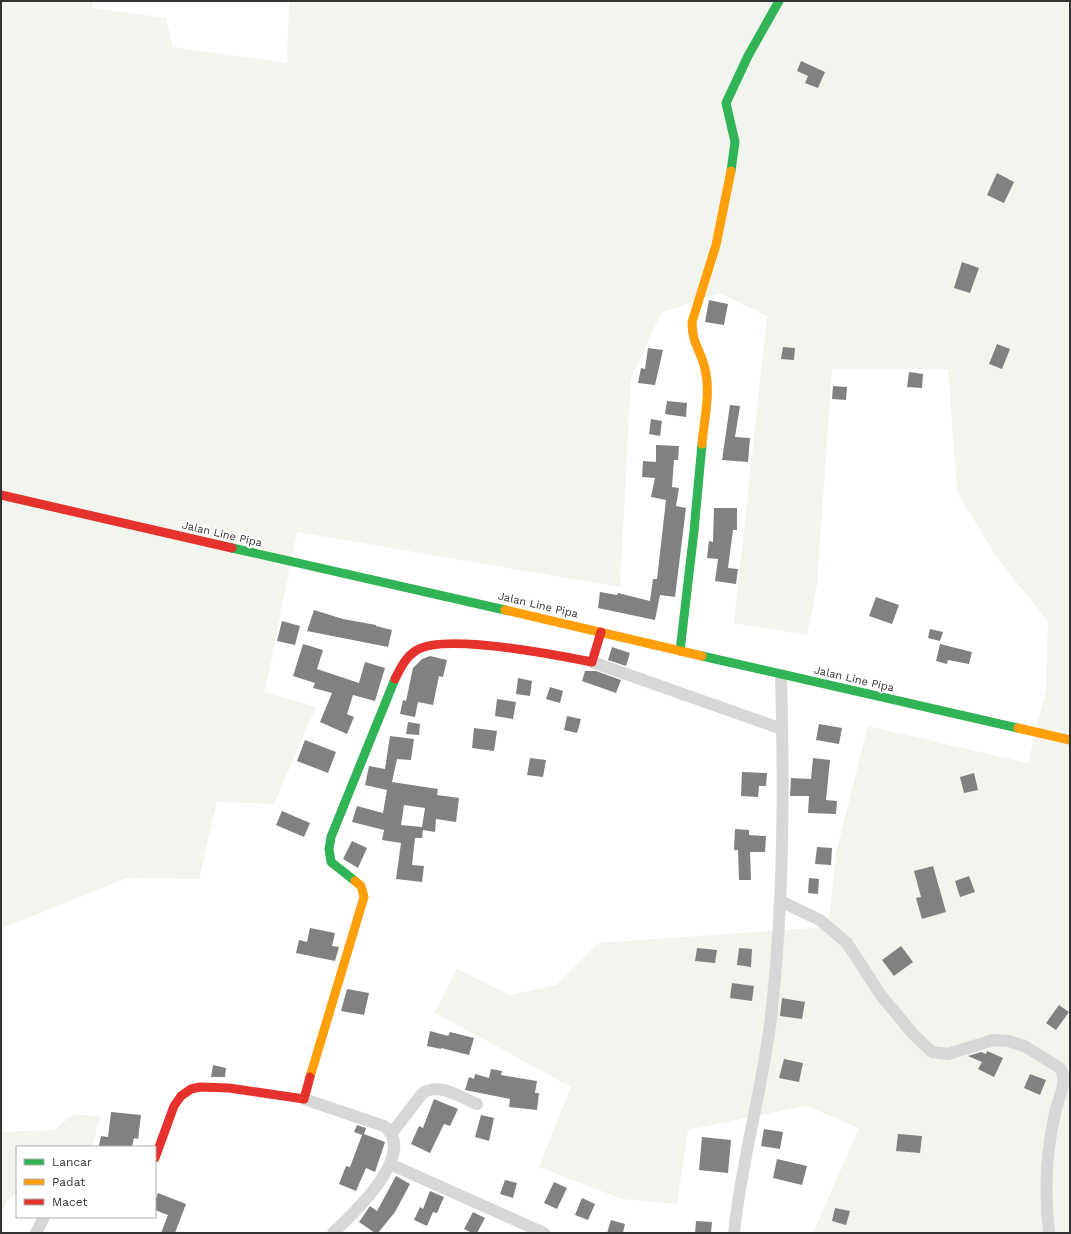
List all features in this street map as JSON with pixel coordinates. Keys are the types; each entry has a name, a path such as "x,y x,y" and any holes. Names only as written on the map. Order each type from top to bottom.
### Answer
{"street":[{"path":"680,651 707,398 705,368 695,346 692,334 692,322 694,311 716,245 735,149 735,138 726,111 726,103 748,56 779,1"},
{"name":"Jalan Line Pipa","path":"1,495 601,632 781,675 1070,740"},
{"path":"592,662 601,632"},
{"path":"304,1099 364,898 361,886 331,862 329,849 331,837 373,730 396,678 417,650 435,644 502,647 592,662 782,729"},
{"path":"734,1233 738,1195 770,1025 780,901 782,729 781,675"},
{"path":"780,901 820,920 847,943 880,994 908,1029 932,1052 948,1054 993,1040 1010,1041 1026,1047 1060,1068 1064,1081 1051,1131 1047,1166 1046,1193 1049,1233"},
{"path":"156,1155 173,1107 181,1096 191,1089 201,1087 219,1087 304,1099 384,1126 391,1134 395,1149 390,1164 374,1189 340,1231"},
{"path":"391,1134 422,1094 428,1090 440,1090 477,1104"},
{"path":"390,1164 544,1233"},
{"path":"36,1233 44,1218"}],"shaded area":[{"path":"1,1 93,1 92,8 166,18 173,47 287,63 289,1 1070,1 1070,1233 813,1233 859,1128 806,1106 688,1130 677,1204 622,1199 539,1167 571,1087 435,1013 457,969 510,995 556,985 598,943 828,927 836,853 868,726 1028,763 1046,689 1048,622 996,556 957,492 948,369 832,369 817,586 807,635 734,623 767,316 720,293 661,313 631,380 620,587 297,532 265,692 316,707 274,804 217,802 199,879 127,878 1,929"},
{"path":"74,1114 100,1117 92,1146 16,1146 16,1194 7,1201 1,1212 1,1132 54,1130"}],"building":[{"path":"801,61 825,72 818,88 805,83 808,76 797,71"},
{"path":"997,173 1014,182 1004,203 987,195"},
{"path":"962,262 979,268 970,293 954,288"},
{"path":"709,300 728,304 724,325 705,322"},
{"path":"997,344 1010,349 1002,369 989,364"},
{"path":"783,347 795,348 794,360 781,359"},
{"path":"648,348 663,350 655,385 638,383 641,368 645,369"},
{"path":"909,372 923,374 922,388 907,387"},
{"path":"833,386 847,387 846,400 832,399"},
{"path":"667,401 687,403 686,417 665,414"},
{"path":"730,405 740,406 735,437 750,438 748,462 722,460"},
{"path":"651,419 662,421 660,436 649,434"},
{"path":"656,445 679,446 678,460 674,460 672,487 679,488 676,506 686,508 675,597 660,595 655,620 598,608 600,592 617,595 618,593 650,601 653,579 657,579 666,500 651,497 655,478 642,477 643,461 656,462"},
{"path":"714,508 737,508 737,530 733,530 728,568 738,569 736,584 715,581 718,559 707,558 709,541 713,542"},
{"path":"876,597 899,605 892,624 869,616"},
{"path":"314,610 343,619 376,625 392,630 388,647 307,631"},
{"path":"282,621 300,626 295,645 277,641"},
{"path":"930,629 943,632 940,641 928,638"},
{"path":"303,644 323,650 317,669 359,683 365,662 385,668 375,701 353,695 347,714 354,717 347,734 320,722 332,693 313,688 315,683 293,676"},
{"path":"940,644 972,652 969,664 948,660 947,664 936,661"},
{"path":"612,647 630,653 626,666 608,660"},
{"path":"430,656 447,660 443,677 439,676 433,705 418,702 415,717 400,714 403,700 406,701 413,668 422,659"},
{"path":"585,671 596,671 621,680 616,693 582,681"},
{"path":"518,678 532,681 530,696 516,694"},
{"path":"550,687 563,691 560,703 546,699"},
{"path":"497,699 516,702 513,719 495,716"},
{"path":"567,716 581,719 577,733 564,730"},
{"path":"408,722 420,724 419,735 406,734"},
{"path":"819,724 842,728 839,744 816,740"},
{"path":"474,728 497,731 494,751 472,748"},
{"path":"390,736 414,739 411,760 397,759 392,782 438,789 437,795 459,798 456,822 436,819 435,832 423,830 422,838 415,838 412,865 424,866 422,882 396,879 401,843 382,840 384,830 352,822 357,806 383,813 387,790 365,785 369,766 385,769","holes":["404,805 425,808 422,827 401,825"]},
{"path":"305,740 336,752 328,773 297,761"},
{"path":"530,758 546,760 543,777 527,775"},
{"path":"813,758 830,760 826,800 837,801 836,814 808,813 809,796 790,796 791,778 811,779"},
{"path":"742,772 767,773 766,786 759,786 758,797 741,796"},
{"path":"974,773 978,790 964,793 960,777"},
{"path":"282,811 310,823 304,837 276,825"},
{"path":"735,829 749,830 749,835 766,836 765,852 750,852 751,880 739,880 738,850 734,850"},
{"path":"352,841 367,848 358,868 343,859"},
{"path":"817,847 832,848 831,865 815,864"},
{"path":"933,866 946,912 922,919 916,898 921,897 914,871"},
{"path":"969,876 975,892 960,897 955,881"},
{"path":"809,878 819,879 818,894 808,893"},
{"path":"310,928 335,933 332,946 339,947 335,961 296,953 299,940 307,942"},
{"path":"901,946 913,962 894,976 882,960"},
{"path":"697,948 717,950 715,963 695,961"},
{"path":"739,948 752,949 751,967 737,965"},
{"path":"732,983 754,986 752,1001 730,998"},
{"path":"347,989 369,993 364,1015 341,1011"},
{"path":"782,998 805,1002 802,1019 780,1016"},
{"path":"1059,1005 1069,1012 1056,1030 1046,1023"},
{"path":"430,1031 448,1036 450,1032 474,1038 469,1055 427,1046"},
{"path":"987,1051 1003,1058 994,1077 978,1069 982,1062 968,1056 981,1052 986,1054"},
{"path":"784,1059 803,1063 799,1082 779,1078"},
{"path":"213,1065 226,1068 225,1077 211,1077"},
{"path":"491,1069 502,1071 501,1075 537,1081 535,1093 539,1093 537,1110 509,1107 510,1099 465,1090 469,1077 474,1079 475,1074 489,1078"},
{"path":"1030,1074 1046,1080 1040,1095 1024,1088"},
{"path":"434,1099 458,1109 450,1126 444,1124 430,1153 411,1144 419,1126 423,1128"},
{"path":"111,1112 141,1115 138,1139 134,1138 132,1146 99,1146 101,1136 108,1137"},
{"path":"481,1115 494,1118 489,1141 475,1137"},
{"path":"357,1125 366,1128 364,1134 385,1142 375,1172 366,1168 356,1191 339,1184 346,1166 350,1167 362,1135 354,1132"},
{"path":"764,1129 783,1132 780,1149 761,1146"},
{"path":"898,1134 922,1136 920,1153 896,1151"},
{"path":"702,1137 731,1140 728,1173 699,1170"},
{"path":"777,1159 807,1166 802,1185 773,1178"},
{"path":"396,1176 410,1184 395,1212 378,1233 375,1233 359,1222 370,1206 377,1211"},
{"path":"505,1180 517,1183 513,1198 500,1194"},
{"path":"554,1182 567,1188 557,1209 544,1203"},
{"path":"430,1191 444,1197 437,1213 433,1212 427,1226 414,1220 420,1207 423,1209"},
{"path":"158,1193 186,1204 175,1233 161,1233 168,1215 156,1210 156,1198"},
{"path":"582,1198 595,1204 588,1220 575,1215"},
{"path":"835,1208 850,1211 846,1225 832,1221"},
{"path":"473,1212 485,1218 477,1233 472,1233 464,1229"},
{"path":"611,1220 625,1224 623,1233 607,1233"},
{"path":"696,1221 712,1222 711,1233 695,1233"}],"traffic: fast":[{"path":"731,171 735,142 726,103 748,56 779,1"},
{"path":"680,651 694,531 702,444"},
{"path":"232,548 505,610"},
{"path":"702,656 1018,728"},
{"path":"355,881 331,862 329,849 331,837 395,679"}],"traffic: slow":[{"path":"702,444 707,397 707,378 703,362 693,336 692,322 716,245 731,171"},
{"path":"505,610 702,656"},
{"path":"1018,728 1070,740"},
{"path":"310,1077 364,897 361,886 355,881"}],"traffic: jam":[{"path":"1,495 232,548"},
{"path":"395,679 404,663 413,653 431,645 475,644 529,651 592,662 601,632"},
{"path":"156,1155 174,1106 181,1096 191,1089 200,1087 229,1088 304,1099 310,1077"}]}
